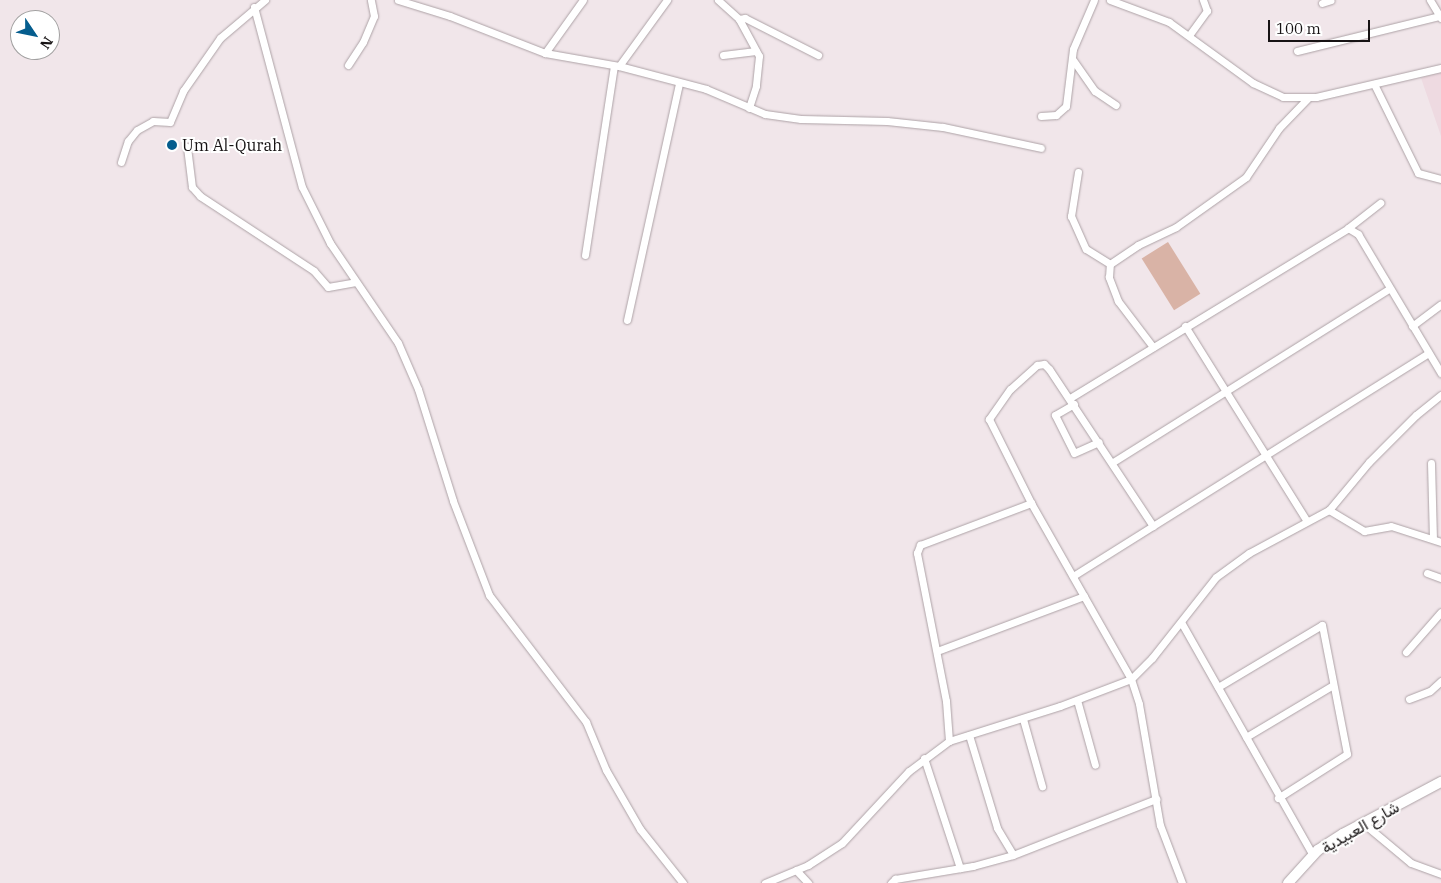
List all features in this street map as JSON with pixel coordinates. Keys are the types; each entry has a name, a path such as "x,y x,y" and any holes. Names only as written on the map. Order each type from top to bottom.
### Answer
{"main road":[{"name":"شارع العبيدية","path":"1288,883 1313,855 1363,823 1441,782"}],"street":[{"path":"120,162 128,141 137,130 153,121 170,122 183,91 220,38 254,7 265,0"},
{"path":"348,65 363,42 374,16 371,0"},
{"path":"398,0 450,16 544,53 616,66 679,84 706,89 750,108 801,120 887,121 943,127 1042,148"},
{"path":"544,53 583,0"},
{"path":"585,254 616,66 667,0"},
{"path":"718,0 739,18 756,51 756,86 750,108"},
{"path":"1041,116 1064,111 1073,49 1094,0"},
{"path":"1110,0 1169,22 1190,34 1269,92 1283,97 1308,98 1441,68"},
{"path":"1190,34 1207,11 1203,0"},
{"path":"1322,3 1332,0"},
{"path":"1298,52 1440,17 1430,0"},
{"path":"254,7 302,187 330,243 398,343 418,389 453,501 489,594 586,722 606,770 640,829 683,883"},
{"path":"739,18 744,18 818,55"},
{"path":"723,55 756,51"},
{"path":"1072,60 1096,91 1116,105"},
{"path":"627,320 679,84"},
{"path":"1374,84 1418,173 1428,178 1441,179"},
{"path":"1110,264 1138,245 1176,227 1246,177 1279,128 1308,98"},
{"path":"187,147 192,187 200,196 314,271 328,287 356,282"},
{"path":"1078,172 1071,216 1086,249 1110,264"},
{"path":"1099,442 1074,453 1055,415 1072,401 1185,326 1348,228 1380,203"},
{"path":"1348,228 1358,234 1389,289 1441,373"},
{"path":"1110,264 1109,277 1118,301 1153,347"},
{"path":"1113,462 1389,289"},
{"path":"1412,326 1441,304"},
{"path":"1185,326 1224,392 1307,522"},
{"path":"1073,576 1428,354"},
{"path":"1153,526 1072,401 1044,364 1037,366 1010,389 989,419 1031,503 1131,679 1139,704 1160,825 1182,883"},
{"path":"765,883 796,870 842,842 924,758 949,741 1023,719 1131,679 1181,622 1204,591 1230,565 1330,510 1369,462 1416,415 1441,395"},
{"path":"1431,463 1433,538"},
{"path":"949,741 946,701 917,553 920,545 1031,503"},
{"path":"1330,510 1364,530 1391,526 1441,542"},
{"path":"1427,574 1441,578"},
{"path":"937,652 1084,596"},
{"path":"1406,652 1441,612"},
{"path":"1181,622 1278,798 1313,855"},
{"path":"1218,687 1322,625 1347,754 1278,798"},
{"path":"1409,699 1430,691 1441,681"},
{"path":"1246,737 1334,685"},
{"path":"1077,700 1095,765"},
{"path":"1023,719 1042,786"},
{"path":"969,735 998,828 1013,855"},
{"path":"924,758 960,868"},
{"path":"891,883 895,879 960,868 1013,855 1156,799"},
{"path":"1363,823 1411,863 1441,874"},
{"path":"796,870 808,883"}],"shaded area":[{"path":"1441,72 1441,136 1421,78"},
{"path":"1168,242 1200,294 1174,310 1142,258"}],"place":[{"name":"Um Al-Qurah","path":"172,145"}]}
